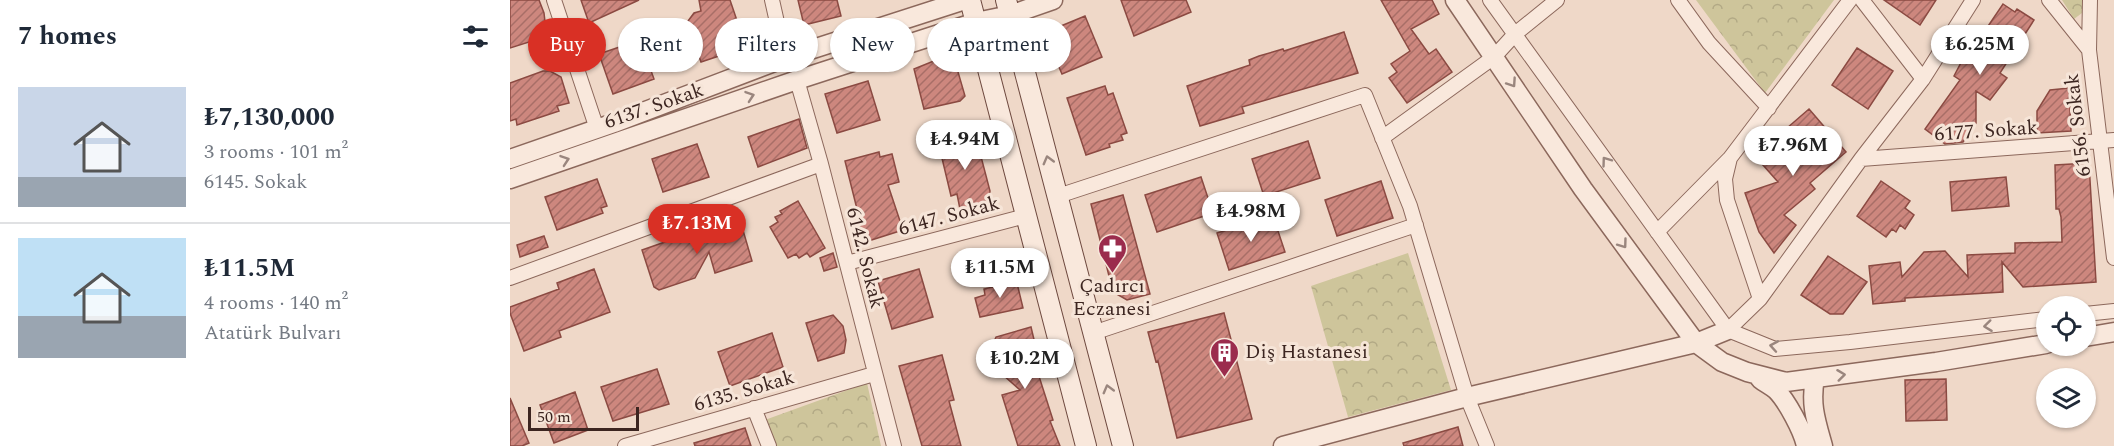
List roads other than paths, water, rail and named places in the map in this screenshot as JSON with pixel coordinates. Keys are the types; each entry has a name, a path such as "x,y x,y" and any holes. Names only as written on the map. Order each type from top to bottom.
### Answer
{"main road":[{"path":"970,0 975,18"},
{"path":"1008,7 1123,446"},
{"path":"989,72 1086,446"}],"street":[{"path":"555,0 597,129"},
{"path":"772,0 776,18"},
{"name":"6137. Sokak","path":"818,47 965,0"},
{"name":"6137. Sokak","path":"985,18 1008,7 1053,0"},
{"path":"1455,0 1583,189 1696,343 1722,362 1754,374 1786,382 2036,346"},
{"path":"1490,0 1728,330 1775,349 2036,320"},
{"path":"1382,138 1494,57 1515,34 1557,0"},
{"path":"1678,0 1709,43 1769,108"},
{"path":"1657,232 1730,158 1850,0"},
{"path":"1862,0 1923,79"},
{"path":"1284,446 1304,443 1467,397 1696,343 1728,330 1760,299 1861,159 1923,79 1972,0"},
{"name":"6156. Sokak","path":"2049,0 2089,50 2107,141 2114,258"},
{"path":"2089,50 2090,0"},
{"name":"6137. Sokak","path":"510,179 927,38"},
{"name":"6137. Sokak","path":"510,159 748,72"},
{"name":"6142. Sokak","path":"797,80 894,446"},
{"path":"1058,196 1365,95 1416,225 1467,397 1487,446"},
{"name":"6177. Sokak","path":"1861,159 2107,141"},
{"path":"1730,158 1725,178 1727,200 1760,299"},
{"path":"510,278 821,164"},
{"name":"6147. Sokak","path":"847,263 1026,216"},
{"path":"1093,333 1416,225"},
{"path":"2096,313 2114,311"},
{"path":"2096,335 2114,332"},
{"name":"6135. Sokak","path":"625,446 874,374"},
{"path":"1754,374 1777,391 1805,439 1806,446"},
{"path":"1815,378 1812,395 1823,446"},
{"path":"754,408 769,446"}],"place":[{"name":"Çadırcı Eczanesi","path":"1112,274"},
{"name":"Diş Hastanesi","path":"1224,378"}]}
